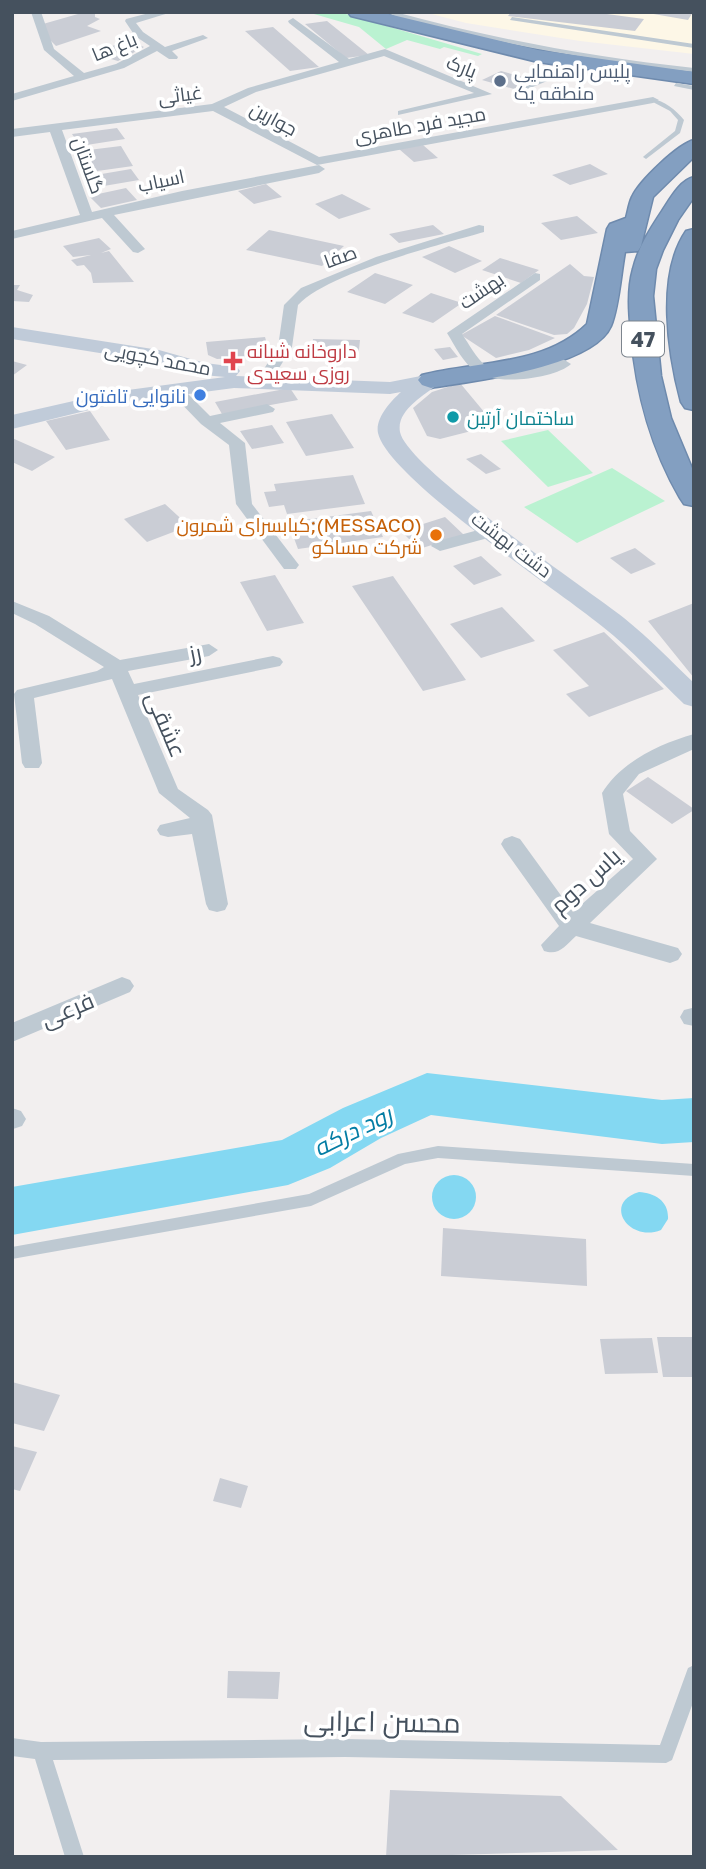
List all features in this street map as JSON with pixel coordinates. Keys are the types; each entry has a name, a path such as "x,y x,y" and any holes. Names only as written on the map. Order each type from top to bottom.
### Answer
{"highway":[{"path":"357,12 438,34 549,58 691,78"},
{"path":"408,12 529,40 609,53 694,59"},
{"path":"438,34 510,58 658,89 694,104"},
{"path":"609,53 691,78"},
{"path":"595,74 691,78"},
{"path":"644,348 628,325 622,301 623,275 643,196 667,169 694,146"},
{"name":"47","path":"694,183 675,206 646,264 641,307 649,393 660,428 694,498"},
{"path":"431,380 555,355 579,345 591,336 599,326 618,229 637,222"},
{"name":"47","path":"691,247 680,309 683,349 694,402"},
{"path":"680,309 694,339"}],"street":[{"path":"36,12 49,50 82,77"},
{"path":"167,12 130,21 139,34 162,49 203,38"},
{"path":"293,21 348,64"},
{"path":"162,49 191,33"},
{"name":"باغ ها","path":"12,98 120,66 162,49"},
{"name":"غیاثی","path":"12,133 215,107 252,90 385,52"},
{"name":"پارک","path":"385,52 486,94 402,113"},
{"name":"مجید فرد طاهری","path":"318,165 653,100"},
{"name":"جوارین","path":"215,107 318,165"},
{"name":"گلستان","path":"55,128 87,216"},
{"name":"اسیاب","path":"12,235 103,212 318,165"},
{"path":"103,212 138,249"},
{"name":"صفا","path":"268,375 284,348 291,306 295,299 318,285 479,229"},
{"name":"بهشت","path":"482,370 454,334 455,331 535,277"},
{"name":"محمد کچویی","path":"12,333 159,356 203,369 268,375 431,380"},
{"path":"482,370 499,375 519,374 563,364"},
{"path":"12,422 113,398 234,382 390,388 431,380"},
{"name":"دشت بهشت","path":"431,380 403,401 391,418 389,434 400,453 493,531 615,622 694,698"},
{"path":"175,389 207,421 237,443 244,504 290,565"},
{"path":"207,421 267,409"},
{"path":"440,546 493,531"},
{"path":"12,606 43,620 117,667"},
{"path":"32,763 24,694 103,676 117,667 209,650"},
{"name":"رز","path":"127,691 273,662"},
{"name":"عشقی","path":"117,667 169,793 201,815 217,904"},
{"name":"یاس دوم","path":"552,946 646,859 620,834 612,793 632,769 694,741"},
{"path":"167,830 201,825"},
{"path":"512,844 572,927 670,954"},
{"name":"فرعی","path":"12,1033 122,986"}],"lane":[{"path":"377,12 538,51 691,78"},
{"path":"388,12 483,36 691,78"},
{"path":"512,19 694,46"},
{"path":"521,90 551,78 555,68"},
{"path":"646,157 678,132 681,120 672,110 653,100"},
{"path":"12,1253 311,1200 403,1158 438,1152 694,1170"},
{"name":"محسن اعرابی","path":"12,1747 41,1751 345,1748 666,1754 694,1674"},
{"path":"41,1751 75,1857"}],"shaded area":[{"path":"424,12 694,12 694,54 580,41 466,23"}],"green space":[{"path":"307,12 339,12 482,54 478,56 444,47 440,49 407,40 386,49 359,27"},
{"path":"548,430 593,473 548,487 501,441"},
{"path":"612,468 665,501 577,543 524,507"}],"water":[{"path":"454,1175 469,1182 476,1197 469,1212 454,1219 439,1212 432,1197 439,1182"},
{"path":"639,1192 655,1196 666,1207 668,1219 661,1230 649,1233 639,1231 624,1220 622,1204 628,1197"}],"building":[{"path":"85,12 95,12 95,17 100,19 87,26 101,31 56,46 48,38 43,24"},
{"path":"511,12 592,12 644,19 635,31 508,16"},
{"path":"642,12 693,12 688,20"},
{"path":"327,21 369,55 346,58 305,24"},
{"path":"273,27 319,67 290,71 245,31"},
{"path":"128,40 144,47 118,61 104,57 117,52 107,48"},
{"path":"501,71 533,80 514,89 482,80"},
{"path":"117,128 125,139 80,146 72,134"},
{"path":"423,145 438,158 414,162 399,149"},
{"path":"121,146 133,166 83,173 72,152"},
{"path":"590,164 608,174 570,185 552,175"},
{"path":"131,169 139,180 92,188 84,177"},
{"path":"266,184 282,197 254,204 238,191"},
{"path":"126,188 137,200 101,208 89,196"},
{"path":"342,194 371,209 339,219 315,204"},
{"path":"577,216 598,233 561,240 541,223"},
{"path":"433,225 444,234 399,243 389,234"},
{"path":"269,230 344,246 322,266 246,250"},
{"path":"99,238 111,249 101,253 109,251 134,282 93,283 91,273 84,265 77,266 71,260 91,255 73,257 63,246"},
{"path":"449,246 482,261 455,273 422,257"},
{"path":"500,258 539,270 521,283 482,270"},
{"path":"570,264 584,276 594,277 587,304 574,328 567,334 554,335 496,315"},
{"path":"375,273 413,285 385,304 347,292"},
{"path":"12,285 20,285 17,290 33,295 29,302 12,301"},
{"path":"431,293 462,303 433,323 402,313"},
{"path":"495,316 555,338 529,350 496,358 461,335"},
{"path":"265,337 269,351 263,356 217,359 208,355 206,342"},
{"path":"313,339 360,340 358,360 310,359"},
{"path":"450,347 458,357 443,360 434,349"},
{"path":"12,361 27,365 12,376"},
{"name":"ساختمان آرتین","path":"460,383 495,425 440,439 427,436 413,408 432,392"},
{"path":"290,388 298,400 222,414 215,402"},
{"path":"90,411 110,440 66,450 46,421"},
{"path":"332,414 354,448 306,456 286,422"},
{"path":"272,425 284,443 252,449 240,431"},
{"path":"12,438 55,457 32,471 12,462"},
{"path":"481,454 501,469 486,474 466,459"},
{"path":"353,475 365,504 287,514 284,505 269,507 264,492 276,491 274,484"},
{"path":"165,504 189,526 147,542 124,519"},
{"path":"371,511 383,537 298,549 288,522"},
{"path":"445,517 464,535 419,549 401,531"},
{"path":"635,548 656,564 631,574 610,558"},
{"path":"481,556 502,575 474,585 453,566"},
{"path":"275,575 304,623 267,631 240,582"},
{"path":"393,576 466,680 423,691 352,586"},
{"path":"694,603 694,678 648,621"},
{"path":"502,607 535,641 481,658 450,624"},
{"path":"604,632 664,689 589,717 566,694 589,686 553,650"},
{"path":"648,777 694,810 672,824 626,791"},
{"path":"443,1228 586,1239 587,1286 441,1276"},
{"path":"657,1337 694,1337 694,1377 663,1377"},
{"path":"652,1338 658,1373 605,1374 600,1339"},
{"path":"12,1382 60,1395 44,1431 12,1423"},
{"path":"12,1446 37,1452 20,1491 12,1489"},
{"path":"220,1478 248,1486 241,1508 213,1501"},
{"path":"228,1671 280,1672 278,1699 227,1698"},
{"path":"390,1790 561,1796 618,1850 386,1857"}],"waterway":[{"name":"رود درکه","path":"12,1211 288,1162 362,1123 427,1094 662,1122 694,1120"}],"place":[{"name":"پلیس راهنمایی منطقه یک","path":"500,81"},
{"name":"داروخانه شبانه روزی سعیدی","path":"233,361"},
{"name":"نانوایی تافتون","path":"200,395"},
{"name":"ساختمان آرتین","path":"453,417"},
{"name":"کبابسرای شمرون;(MESSACO) شرکت مساکو","path":"436,535"}]}
